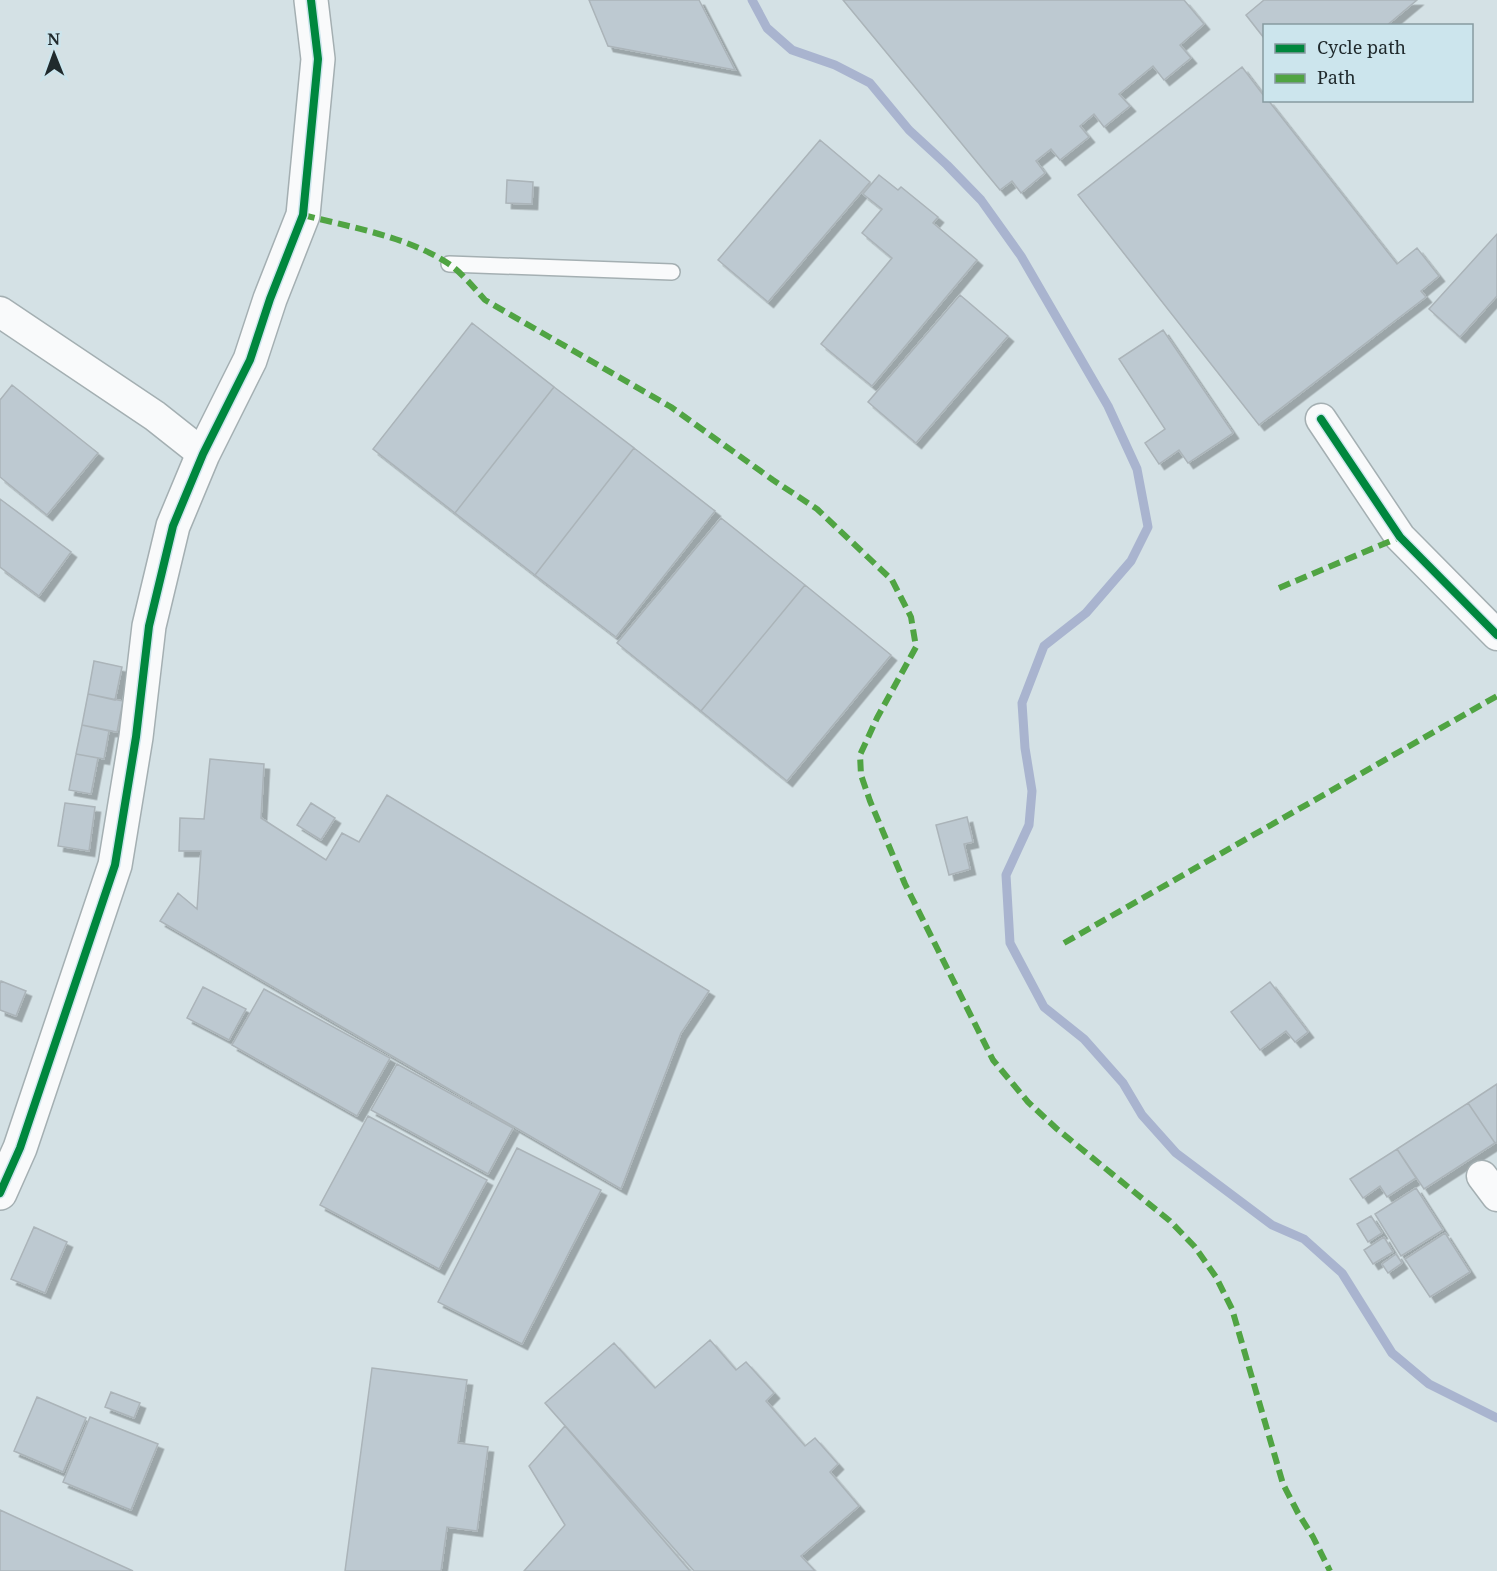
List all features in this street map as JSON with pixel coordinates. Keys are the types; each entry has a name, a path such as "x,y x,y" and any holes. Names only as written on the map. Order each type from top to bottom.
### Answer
{"street":[{"path":"0,1193 20,1148 115,865 136,737 149,626 173,526 203,454 250,360 270,299 303,215 318,59 311,0"},
{"path":"0,312 155,416 203,454"},
{"path":"1321,419 1400,537 1497,635"}],"lane":[{"path":"449,264 672,272"}],"building":[{"path":"589,0 699,0 735,70 608,46"},
{"path":"843,0 1184,0 1204,24 1180,45 1191,58 1164,80 1153,66 1119,94 1130,106 1104,127 1094,114 1080,126 1089,137 1060,160 1051,149 1036,161 1045,173 1021,193 1012,181 1000,190"},
{"path":"1264,0 1417,0 1388,24 1263,24 1263,37 1246,15"},
{"path":"1242,67 1263,95 1263,102 1270,102 1397,264 1417,248 1439,276 1421,291 1426,297 1259,425 1078,195"},
{"path":"820,140 870,182 768,302 718,260"},
{"path":"879,175 898,190 901,187 938,217 933,223 977,260 872,386 821,344 892,258 862,233 882,209 863,194"},
{"path":"507,180 533,182 532,204 506,203"},
{"path":"1497,234 1497,296 1460,337 1429,309"},
{"path":"960,295 1008,336 916,443 868,402"},
{"path":"472,323 554,387 455,513 373,449"},
{"path":"1163,330 1233,433 1188,463 1179,450 1159,464 1145,443 1165,429 1119,359"},
{"path":"12,385 98,453 47,515 0,477 0,400"},
{"path":"554,387 634,448 535,575 455,513"},
{"path":"634,448 715,511 616,637 535,575"},
{"path":"0,499 71,552 39,596 0,567"},
{"path":"721,518 805,585 701,711 617,643"},
{"path":"805,585 891,655 787,781 701,711"},
{"path":"94,661 122,667 115,700 88,694"},
{"path":"88,694 123,701 117,732 82,725"},
{"path":"82,725 109,731 104,759 76,754"},
{"path":"76,754 98,758 91,794 69,790"},
{"path":"210,759 264,764 261,818 326,860 342,833 359,842 387,795 709,991 681,1033 621,1189 160,921 178,893 197,909 201,851 179,851 180,818 204,819"},
{"path":"65,803 95,807 89,851 58,846"},
{"path":"311,803 335,818 321,840 297,825"},
{"path":"967,817 973,842 964,844 970,869 949,875 936,825"},
{"path":"1,981 26,991 16,1016 0,1010"},
{"path":"1270,982 1308,1032 1295,1042 1286,1031 1260,1050 1231,1012"},
{"path":"203,987 246,1009 229,1040 187,1018"},
{"path":"264,989 390,1058 357,1116 232,1045"},
{"path":"397,1064 513,1128 488,1174 371,1110"},
{"path":"1497,1084 1497,1142 1495,1143 1468,1103"},
{"path":"1468,1103 1495,1143 1424,1189 1397,1149"},
{"path":"368,1116 487,1180 439,1269 320,1205"},
{"path":"517,1148 601,1190 522,1344 438,1302"},
{"path":"1397,1149 1416,1178 1387,1197 1380,1186 1363,1198 1350,1179"},
{"path":"1416,1188 1443,1230 1401,1256 1375,1214"},
{"path":"1371,1216 1382,1233 1368,1242 1357,1224"},
{"path":"34,1227 67,1242 45,1293 11,1279"},
{"path":"1445,1233 1470,1272 1430,1297 1405,1259"},
{"path":"1384,1237 1393,1252 1373,1264 1364,1250"},
{"path":"1396,1254 1402,1263 1388,1273 1382,1264"},
{"path":"710,1340 736,1370 746,1362 774,1393 766,1401 805,1446 815,1438 838,1464 830,1472 859,1506 801,1556 815,1571 694,1571 545,1403 614,1343 655,1388"},
{"path":"372,1368 467,1380 458,1443 488,1447 477,1531 447,1527 441,1571 345,1571"},
{"path":"111,1392 140,1403 134,1418 105,1407"},
{"path":"37,1397 86,1418 63,1472 14,1451"},
{"path":"90,1417 158,1444 131,1510 63,1482"},
{"path":"565,1426 690,1571 524,1571 565,1525 529,1466"},
{"path":"0,1510 133,1571 0,1571"}],"waterway":[{"path":"752,0 767,28 792,50 835,65 870,83 909,130 981,200 1021,256 1108,406 1137,469 1148,527 1131,561 1086,613 1044,646 1022,703 1025,748 1032,791 1029,825 1006,875 1010,943 1044,1007 1084,1039 1123,1083 1142,1115 1176,1153 1272,1225 1304,1239 1342,1273 1392,1353 1429,1384 1497,1418"}],"marked path":[{"path":"303,215 398,240 449,264 485,300 671,407 817,509 892,580 911,617 916,647 877,718 860,755 861,775 870,801 905,884 993,1060 1028,1102 1057,1129 1170,1221 1195,1247 1216,1277 1232,1309 1283,1484 1330,1571"},
{"path":"1279,588 1400,537"},
{"path":"1064,943 1497,696"}],"cycle path":[{"path":"0,1193 20,1148 115,865 136,737 149,626 173,526 203,454 250,360 270,299 303,215 318,59 311,0"},
{"path":"1321,419 1400,537 1497,635"}]}
